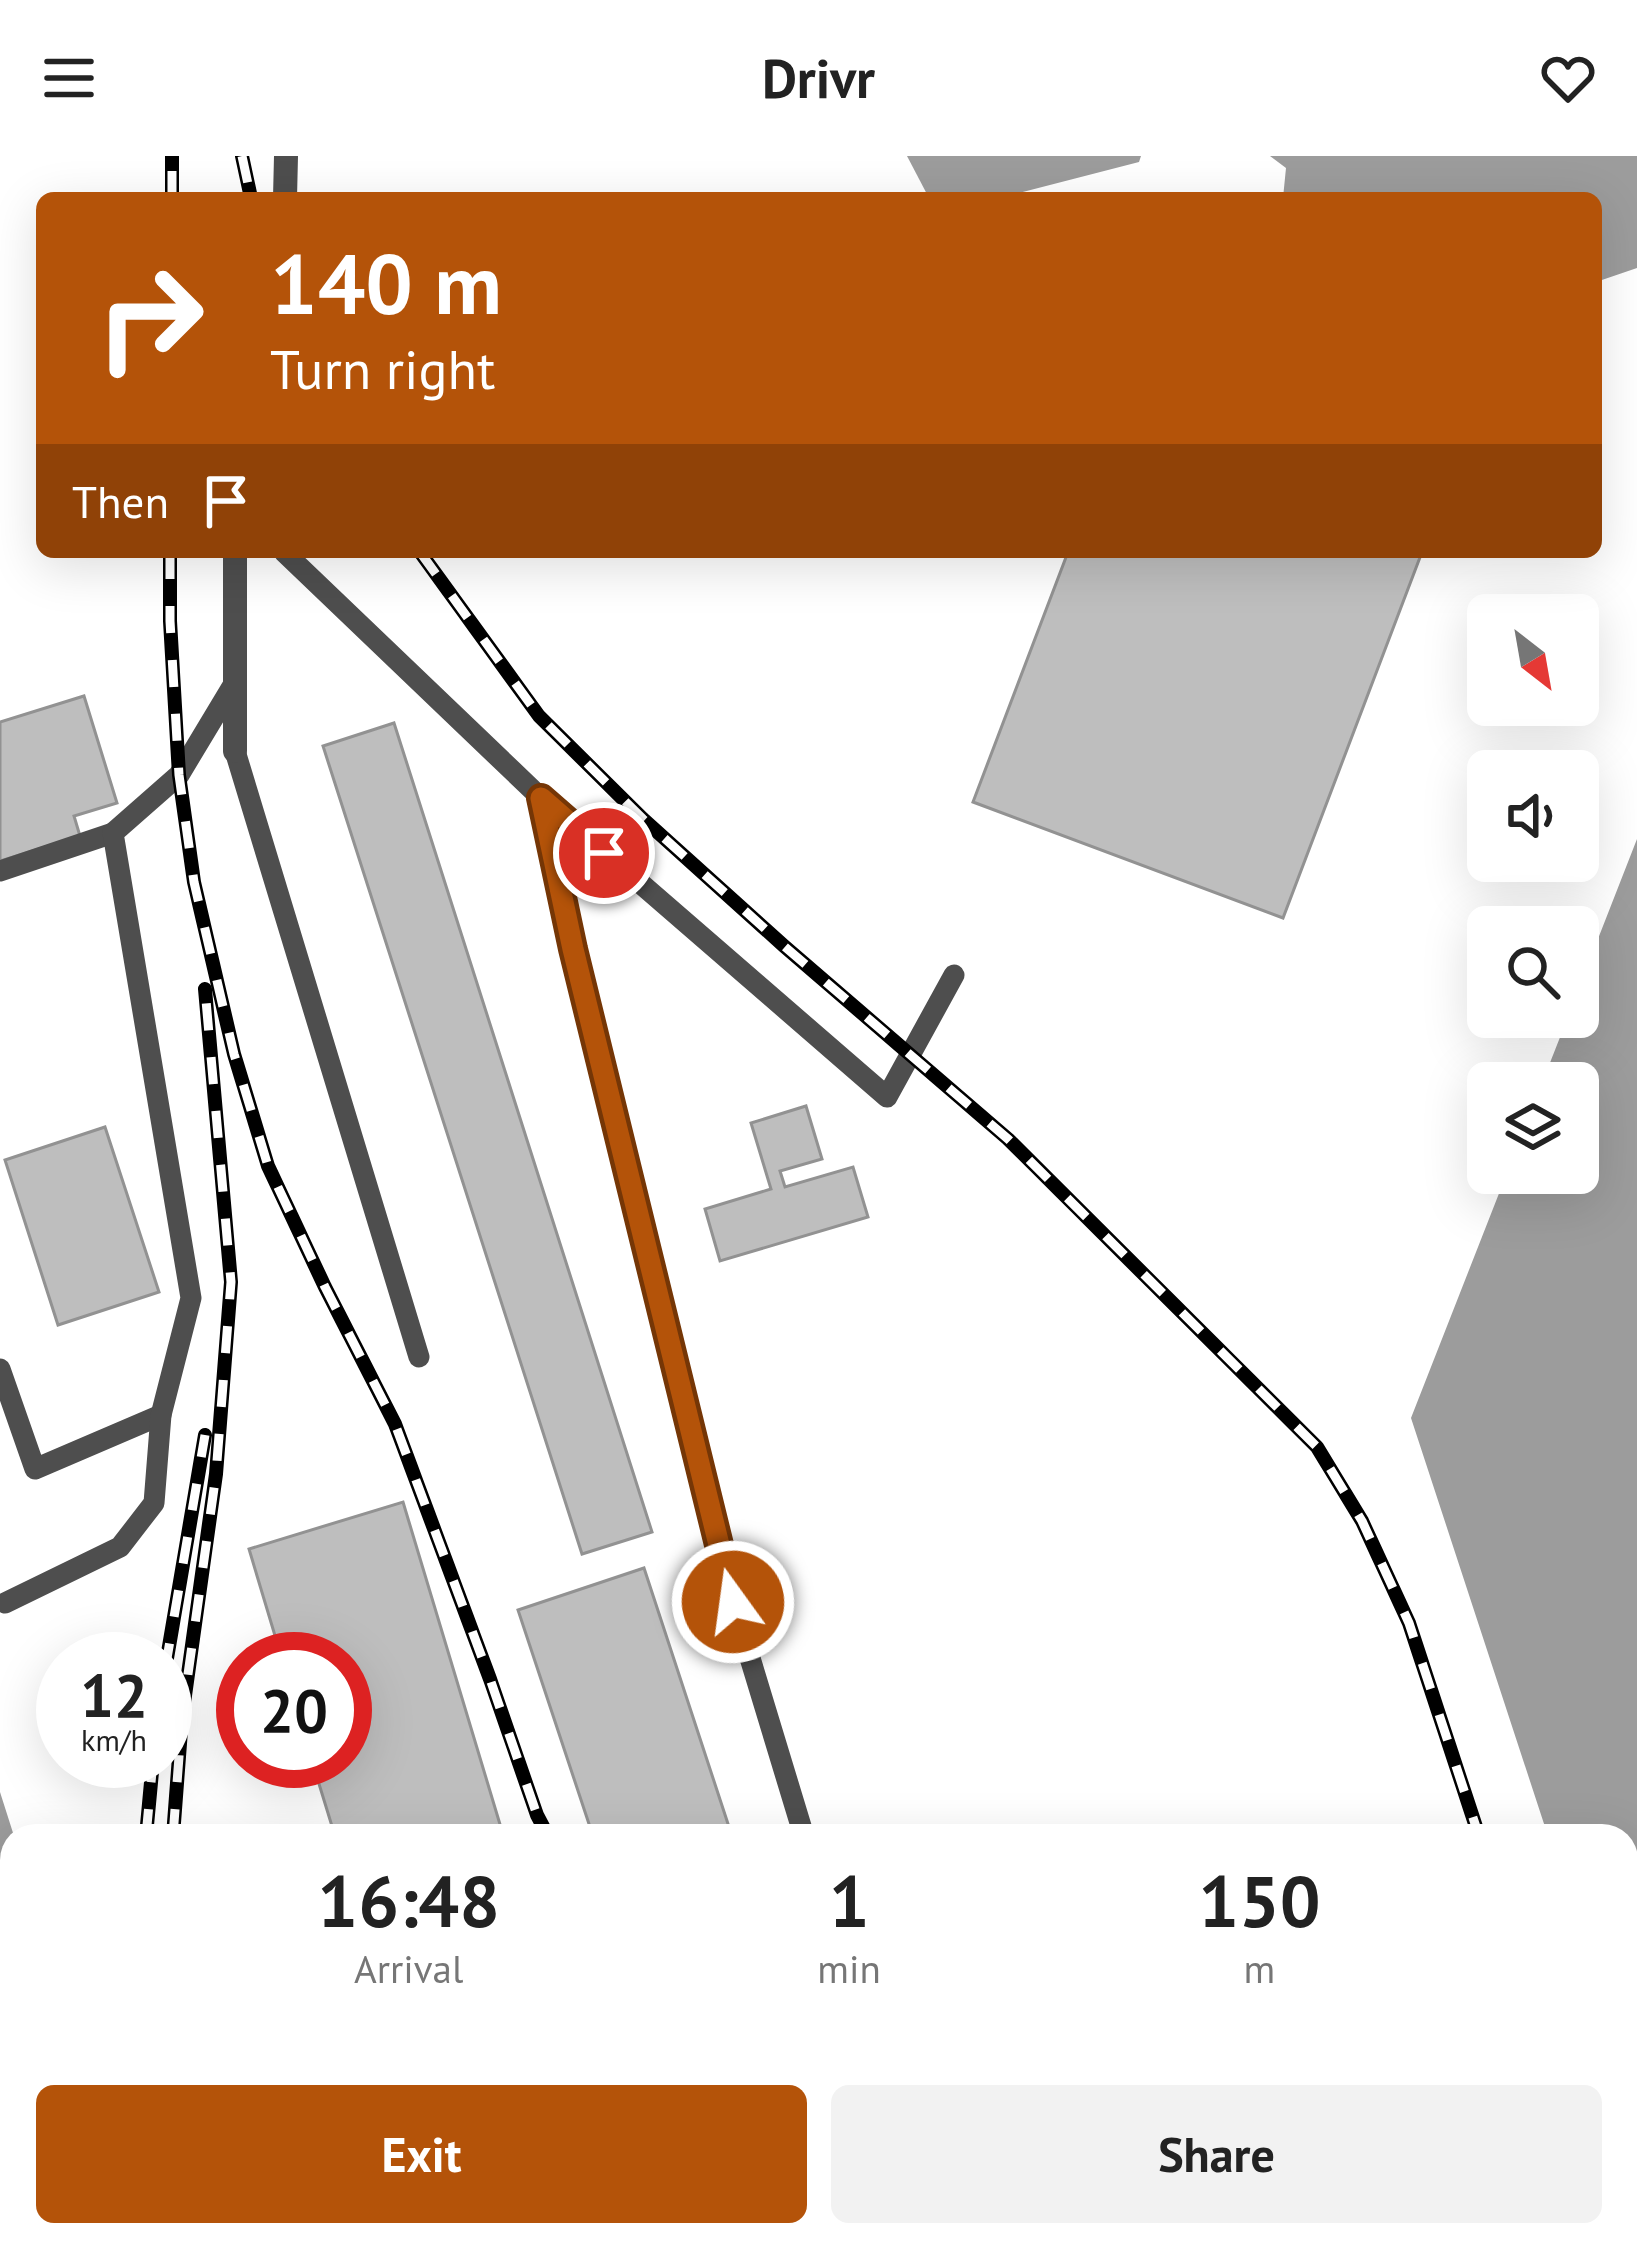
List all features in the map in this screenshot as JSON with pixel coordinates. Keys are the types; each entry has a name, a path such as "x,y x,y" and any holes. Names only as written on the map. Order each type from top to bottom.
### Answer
{"street":[{"path":"285,192 286,156"},
{"path":"235,558 235,752"}],"lane":[{"path":"290,558 541,798 887,1097 954,975"},
{"path":"0,871 113,833 179,776 235,682"},
{"path":"235,752 419,1357"},
{"path":"541,798 573,949 733,1602 800,1824"},
{"path":"5,1603 120,1547 154,1503 161,1415 191,1298 113,833"},
{"path":"0,1369 35,1469 161,1415"}],"shaded area":[{"path":"907,156 1141,156 1139,162 1023,192 926,192"},
{"path":"1270,156 1637,156 1637,268 1602,280 1602,192 1284,192 1286,168"},
{"path":"1637,839 1637,1824 1544,1824 1411,1418 1499,1194 1599,1194 1599,1062 1550,1062 1560,1038 1599,1038 1599,936"},
{"path":"0,1792 10,1824 0,1824"}],"building":[{"path":"1066,558 1420,558 1283,918 973,802"},
{"path":"84,696 117,803 74,816 80,836 0,861 0,722"},
{"path":"394,723 652,1532 582,1554 323,746"},
{"path":"806,1106 822,1159 780,1171 785,1187 853,1167 868,1217 720,1261 705,1209 771,1189 751,1123"},
{"path":"105,1127 159,1292 58,1325 5,1160"},
{"path":"403,1502 500,1824 331,1824 320,1788 372,1788 372,1632 274,1632 249,1549"},
{"path":"644,1568 728,1824 589,1824 518,1610"}],"railway":[{"path":"172,156 172,192"},
{"path":"242,156 250,192"},
{"path":"170,558 179,775 194,882 234,1054 268,1166 395,1424 542,1824"},
{"path":"424,558 539,716 643,819 1008,1139 1317,1447 1362,1521 1409,1623 1475,1824"},
{"path":"174,1824 182,1717 216,1474 231,1282 205,989"},
{"path":"171,1632 205,1435"},
{"path":"147,1824 150,1788"}],"route":[{"path":"604,853 541,798 573,949 733,1602"}]}
